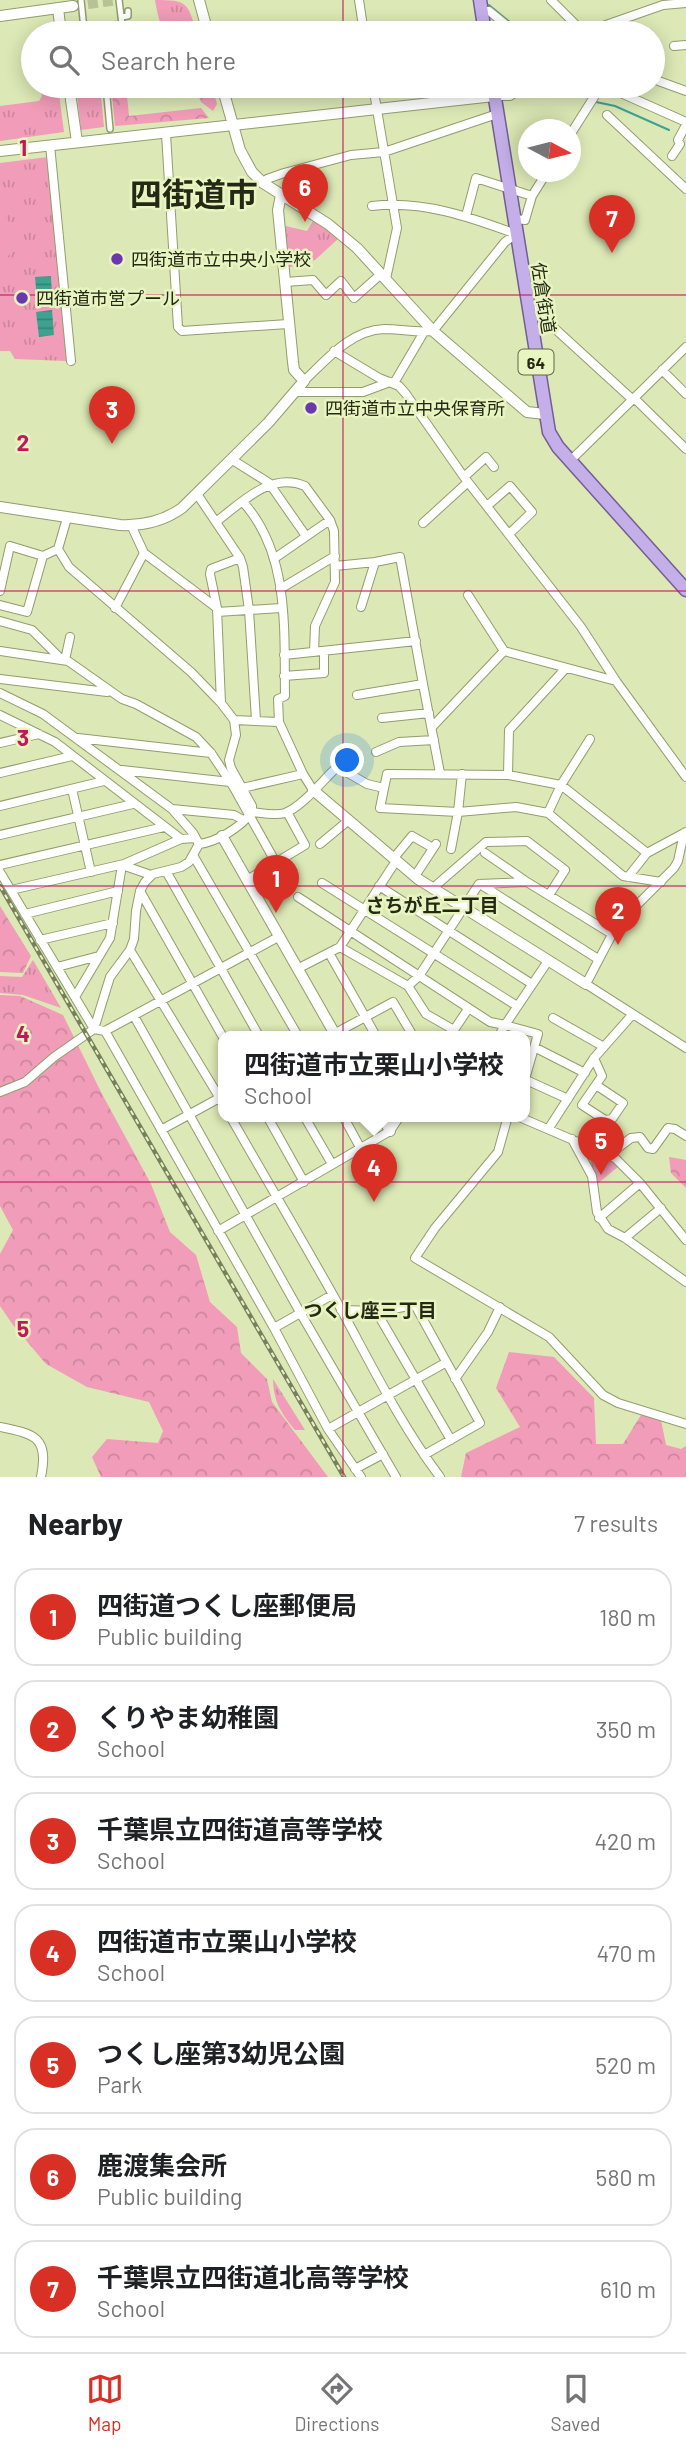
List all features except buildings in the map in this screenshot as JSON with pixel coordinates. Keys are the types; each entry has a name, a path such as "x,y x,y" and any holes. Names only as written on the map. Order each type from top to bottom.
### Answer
{"main road":[{"name":"佐倉街道","path":"494,98 545,414 552,440 686,590"}],"street":[{"path":"119,0 122,21"},
{"path":"199,0 205,21"},
{"path":"359,0 362,21"},
{"path":"551,0 572,21"},
{"path":"618,21 663,5 685,2"},
{"path":"0,16 77,3 82,21"},
{"path":"480,6 501,21"},
{"path":"58,8 60,21"},
{"path":"121,18 128,16 128,11"},
{"path":"674,46 686,45"},
{"path":"665,83 686,91"},
{"path":"71,98 77,142"},
{"path":"107,98 110,129"},
{"path":"225,98 246,164 263,183 328,224 357,248 429,331 527,412 545,414"},
{"path":"285,282 313,280 326,295 341,281 354,298 383,276 397,228 375,98"},
{"path":"0,151 166,134 448,98"},
{"path":"580,119 594,98"},
{"path":"629,98 686,124 678,140 680,144 671,156"},
{"path":"263,183 284,173 326,161 384,152 497,114"},
{"path":"607,115 686,189"},
{"path":"166,134 178,327 182,331 288,324"},
{"path":"50,145 71,361"},
{"path":"466,216 476,178 532,195"},
{"path":"514,219 525,220 532,195 540,182"},
{"path":"281,195 278,210 288,324 294,370 304,381"},
{"path":"372,206 394,203 466,216 516,234"},
{"path":"295,392 363,392 392,383 429,331 505,243 516,234"},
{"path":"527,303 686,449"},
{"path":"0,507 131,525 172,516 197,494 334,351 379,329 429,331"},
{"path":"570,461 686,346"},
{"path":"334,351 392,383 406,394 466,480 581,626 616,681 686,778"},
{"path":"662,370 686,394"},
{"path":"423,523 486,457 494,467"},
{"path":"231,459 269,483 306,536"},
{"path":"216,522 269,483 299,483 305,486 330,520 334,531 335,582 315,626 324,673 285,676"},
{"path":"487,506 510,486 532,512 509,534"},
{"path":"197,494 240,558 243,567 249,610 256,720"},
{"path":"243,502 260,523 275,558 280,589 285,676 285,696 278,699 279,722 313,790 415,876 686,1048"},
{"path":"0,715 55,742 181,839 210,843 248,816 252,806 229,760 236,735 234,720 221,702 191,673 69,567 58,549 67,518"},
{"path":"275,558 330,520"},
{"path":"131,525 144,553 217,610 281,608"},
{"path":"0,591 10,546 43,556 58,549"},
{"path":"115,608 144,553"},
{"path":"0,606 27,612 43,556"},
{"path":"280,589 335,561 375,562 400,557 440,773"},
{"path":"221,702 217,610 211,569 240,558"},
{"path":"361,607 375,562"},
{"path":"468,595 504,651 616,681"},
{"path":"0,621 32,630 63,659 110,692 196,737 211,753 230,782 276,863"},
{"path":"63,659 70,637"},
{"path":"284,655 416,641"},
{"path":"0,651 63,659"},
{"path":"432,727 504,651"},
{"path":"508,775 509,730 566,668"},
{"path":"0,679 110,692"},
{"path":"357,695 423,684"},
{"path":"0,693 43,714 173,809 197,841"},
{"path":"382,718 429,713"},
{"path":"234,720 279,722"},
{"path":"0,743 39,734"},
{"path":"76,737 211,753"},
{"path":"548,813 561,785 590,739"},
{"path":"376,752 399,743 434,740"},
{"path":"0,773 72,756"},
{"path":"173,809 248,816 287,812 310,795 335,769 341,769 367,784 384,788"},
{"path":"120,770 230,782"},
{"path":"242,788 303,774"},
{"path":"647,853 561,785 508,775 387,774 380,808 458,812 516,807 548,813 623,876 661,882"},
{"path":"451,849 462,774"},
{"path":"0,806 104,781"},
{"path":"72,789 92,872"},
{"path":"0,835 133,804"},
{"path":"247,880 305,845 287,812"},
{"path":"320,844 349,820"},
{"path":"0,865 164,827"},
{"path":"628,877 647,853 685,833"},
{"path":"586,984 612,934 678,861 685,833"},
{"path":"222,836 299,968 332,1031"},
{"path":"299,968 340,947 412,836 435,846 415,876"},
{"path":"11,891 122,865 181,839"},
{"path":"433,888 486,842 520,840 527,841 565,870 550,895"},
{"path":"0,1092 25,1082 54,1057 94,1029 110,977 130,950 134,939 140,891 151,875 181,867 188,862 197,841"},
{"path":"485,853 612,934"},
{"path":"193,855 295,1031"},
{"path":"122,865 151,875"},
{"path":"75,998 110,937 122,865"},
{"path":"166,871 256,1031"},
{"path":"0,872 94,1029 106,1031 280,936"},
{"path":"480,884 527,882"},
{"path":"322,883 517,1006"},
{"path":"408,986 419,976 480,884"},
{"path":"480,884 598,960"},
{"path":"379,886 532,984"},
{"path":"25,914 118,891"},
{"path":"140,891 218,1031"},
{"path":"298,897 490,1022 527,1031"},
{"path":"40,940 113,923"},
{"path":"340,947 408,986 426,1014 454,1030 468,1009"},
{"path":"130,950 218,1092"},
{"path":"329,953 373,1031"},
{"path":"57,967 99,956"},
{"path":"502,1031 548,961"},
{"path":"341,1031 393,1002 410,1031"},
{"path":"549,1128 594,1058 632,1015"},
{"path":"134,1016 396,1477"},
{"path":"552,1018 604,1047"},
{"path":"106,1031 328,1429 358,1473 383,1454"},
{"path":"530,1032 538,1034 530,1065"},
{"path":"536,1048 585,1073"},
{"path":"594,1058 602,1076 582,1105 605,1120 612,1119 623,1103 596,1085"},
{"path":"530,1081 568,1099"},
{"path":"161,1130 218,1101"},
{"path":"530,1121 610,1154 640,1183 686,1240"},
{"path":"233,1122 387,1396 440,1477"},
{"path":"270,1122 304,1182"},
{"path":"308,1122 332,1164"},
{"path":"345,1122 361,1149"},
{"path":"385,1122 390,1131"},
{"path":"218,1231 361,1149 390,1131 396,1122"},
{"path":"506,1122 498,1152 435,1228 415,1258 549,1337 603,1395 618,1403 686,1424"},
{"path":"610,1154 631,1138 640,1137 648,1148 653,1149 668,1128 686,1136"},
{"path":"572,1138 592,1176 599,1217 608,1229 625,1238 686,1282"},
{"path":"599,1217 640,1183"},
{"path":"625,1238 662,1208"},
{"path":"274,1328 332,1295"},
{"path":"341,1310 376,1311 415,1305 480,1423 424,1455"},
{"path":"455,1380 488,1332 500,1307"},
{"path":"376,1311 451,1440"},
{"path":"328,1429 445,1363"},
{"path":"0,1427 24,1431 37,1438 44,1452 41,1477"}],"green space":[{"path":"155,0 180,2 188,9 193,21 160,21"},
{"path":"41,98 60,98 64,132 0,141 0,106 39,101"},
{"path":"77,98 101,98 104,127 81,130"},
{"path":"112,98 127,98 129,116 201,108 209,118 115,126"},
{"path":"199,98 215,98 217,104 213,111"},
{"path":"48,157 66,361 15,359 10,351 0,351 0,163"},
{"path":"0,213 18,230 19,243 0,266"},
{"path":"314,219 339,238 315,260 287,268 281,225 307,231"},
{"path":"0,906 31,956 23,973 0,972"},
{"path":"33,960 61,1008 23,995 0,993 0,976 22,977"},
{"path":"0,995 20,996 63,1015 151,1184 170,1232 196,1255 210,1302 237,1327 241,1353 267,1379 272,1402 328,1477 101,1477 92,1457 107,1439 158,1443 163,1431 149,1402 87,1387 46,1364 0,1306 0,1254 13,1230 0,1206"},
{"path":"587,1148 606,1155 619,1166 597,1184"},
{"path":"669,1157 686,1160 686,1188 671,1173"},
{"path":"509,1352 554,1357 594,1398 596,1444 623,1444 641,1415 661,1420 666,1445 681,1449 686,1446 686,1477 461,1477 466,1453 520,1427 496,1388"},
{"path":"273,1379 305,1430 295,1430 282,1412 274,1394"}],"water":[{"path":"51,276 52,299 37,300 35,277"},
{"path":"52,310 54,335 39,337 36,312"}],"waterway":[{"path":"489,5 508,21"},
{"path":"596,102 615,106 669,130"}],"tunnel":[{"path":"73,6 119,0"}],"railway":[{"path":"0,886 344,1477"}],"place":[{"name":"鹿渡集会所","path":"305,222"},
{"name":"千葉県立四街道北高等学校","path":"612,253"},
{"name":"四街道市立中央小学校","path":"117,259"},
{"name":"四街道市営プール","path":"22,298"},
{"name":"四街道市立中央保育所","path":"311,408"},
{"name":"千葉県立四街道高等学校","path":"112,444"},
{"name":"四街道つくし座郵便局","path":"276,913"},
{"name":"くりやま幼稚園","path":"618,945"},
{"name":"つくし座第3幼児公園","path":"601,1175"},
{"name":"四街道市立栗山小学校","path":"374,1202"}],"district":[{"name":"四街道市","path":"194,193"},
{"name":"さちが丘二丁目","path":"432,904"},
{"name":"つくし座三丁目","path":"370,1309"}]}
